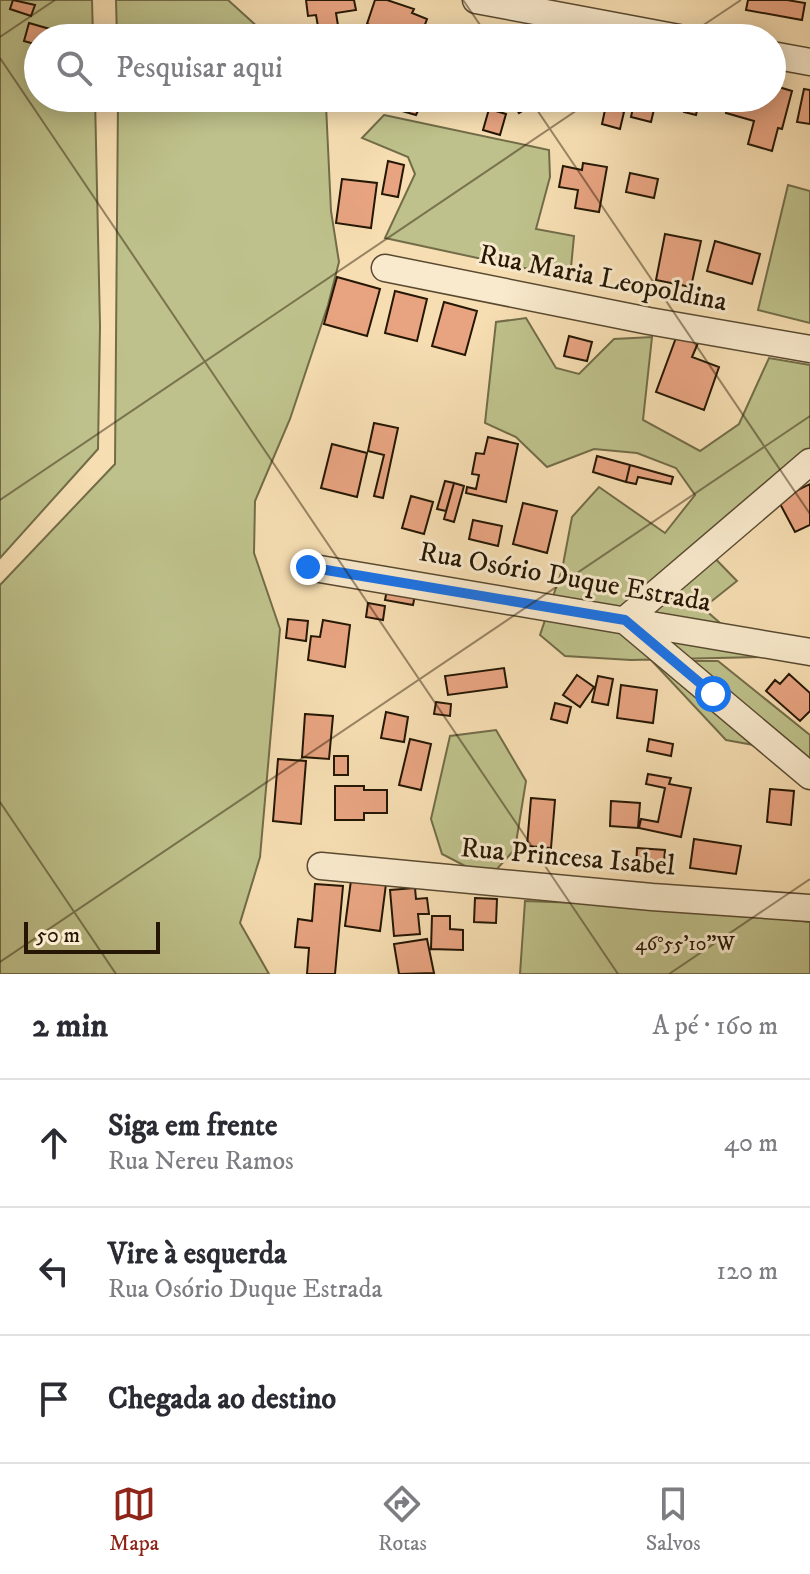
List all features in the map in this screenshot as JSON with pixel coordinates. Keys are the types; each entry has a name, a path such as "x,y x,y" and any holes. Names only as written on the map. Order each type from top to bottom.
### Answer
{"street":[{"path":"476,0 604,24"},
{"path":"786,58 810,62"},
{"name":"Rua Maria Leopoldina","path":"385,268 649,321 810,349"},
{"path":"810,462 625,620 810,776"},
{"name":"Rua Osório Duque Estrada","path":"308,567 810,652"},
{"name":"Rua Princesa Isabel","path":"321,866 652,897 810,908"}],"green space":[{"path":"0,0 92,0 93,24 24,24 24,112 95,112 100,326 98,449 0,558"},
{"path":"116,0 228,0 255,24 117,24"},
{"path":"118,112 326,112 331,211 339,262 290,419 255,501 254,553 280,629 260,857 240,923 269,974 0,974 0,585 115,464"},
{"path":"384,115 549,150 550,177 536,229 574,236 570,278 385,238 415,174 408,157 362,138"},
{"path":"788,185 810,191 810,323 758,310"},
{"path":"526,318 556,368 579,374 614,339 652,337 643,420 700,451 739,424 769,358 810,365 810,451 702,545 737,581 703,608 759,657 631,660 565,656 540,635 562,570 572,517 599,487 665,533 695,495 676,468 637,453 594,449 547,467 516,437 485,423 496,322"},
{"path":"652,661 718,661 810,735 810,769 759,746 726,740"},
{"path":"496,730 526,781 515,849 497,869 469,868 442,854 431,819 450,736"},
{"path":"525,901 657,906 810,922 810,974 520,974"}],"building":[{"path":"13,0 35,5 31,16 10,9"},
{"path":"306,0 354,0 356,10 336,13 338,24 318,24 316,15 308,16"},
{"path":"375,0 387,0 414,9 412,13 427,19 425,24 367,24"},
{"path":"748,0 805,3 802,20 746,10"},
{"path":"786,89 792,91 782,129 778,128 772,151 748,144 754,121 726,113 786,112"},
{"path":"804,89 810,90 810,124 797,122"},
{"path":"488,112 506,114 500,135 483,130"},
{"path":"605,112 624,112 620,129 602,124"},
{"path":"632,112 653,112 651,122 631,117"},
{"path":"388,161 404,165 398,197 382,194"},
{"path":"583,163 607,167 599,212 575,208 578,190 559,187 563,166 582,170"},
{"path":"630,173 658,179 654,198 626,192"},
{"path":"342,179 377,183 371,228 336,223"},
{"path":"665,234 701,241 691,287 656,280"},
{"path":"715,241 760,254 752,284 707,271"},
{"path":"337,277 380,289 367,336 324,324"},
{"path":"395,291 427,299 417,341 385,333"},
{"path":"444,302 477,311 465,355 432,346"},
{"path":"677,335 698,343 692,357 719,367 704,410 656,392"},
{"path":"569,336 592,342 587,361 564,356"},
{"path":"374,423 398,428 383,498 374,496 384,455 368,451"},
{"path":"488,437 518,444 506,502 466,493 467,487 476,489 479,475 472,474 476,453 484,454"},
{"path":"332,444 367,453 357,497 321,488"},
{"path":"597,456 630,465 626,482 593,472"},
{"path":"630,465 673,477 671,484 638,477 636,484 626,482"},
{"path":"445,481 454,483 446,511 437,509"},
{"path":"454,483 464,486 454,522 444,519"},
{"path":"810,484 810,525 795,532 778,500"},
{"path":"411,496 433,502 424,534 402,528"},
{"path":"523,503 557,511 547,553 513,544"},
{"path":"473,520 502,526 498,546 469,539"},
{"path":"387,590 415,595 413,605 385,600"},
{"path":"368,603 385,606 383,620 366,617"},
{"path":"288,619 308,621 306,641 286,638"},
{"path":"323,620 350,625 345,667 308,660 311,636 320,637"},
{"path":"504,668 507,687 448,695 445,676"},
{"path":"789,674 810,693 810,711 800,721 766,691 775,680 780,684"},
{"path":"577,675 594,687 580,707 563,695"},
{"path":"598,676 613,679 608,705 592,702"},
{"path":"621,685 657,690 653,723 617,718"},
{"path":"436,702 451,704 450,716 434,714"},
{"path":"555,703 571,707 567,723 551,719"},
{"path":"386,712 408,717 404,742 381,738"},
{"path":"305,714 333,716 329,759 302,757"},
{"path":"410,739 431,744 421,790 399,785"},
{"path":"649,739 673,744 671,756 647,751"},
{"path":"334,756 348,756 348,775 334,775"},
{"path":"278,759 306,761 301,824 273,821"},
{"path":"648,774 671,778 669,784 691,788 681,837 639,828 641,819 658,822 665,788 646,784"},
{"path":"335,786 387,790 387,813 364,813 364,820 335,820"},
{"path":"770,789 794,791 791,825 767,822"},
{"path":"531,798 555,800 551,848 527,846"},
{"path":"611,801 640,803 638,828 610,826"},
{"path":"694,839 741,846 736,874 690,868"},
{"path":"637,848 665,850 663,872 636,870"},
{"path":"351,880 386,884 380,931 345,926"},
{"path":"315,884 343,886 335,974 307,974 309,948 295,947 298,919 312,921"},
{"path":"415,888 416,899 427,898 429,914 418,914 420,934 394,936 390,890"},
{"path":"475,898 497,899 496,923 474,922"},
{"path":"432,916 450,916 450,929 463,930 463,950 431,949"},
{"path":"427,939 434,973 399,974 394,944"}],"route":[{"path":"308,567 625,620 713,694"}]}
